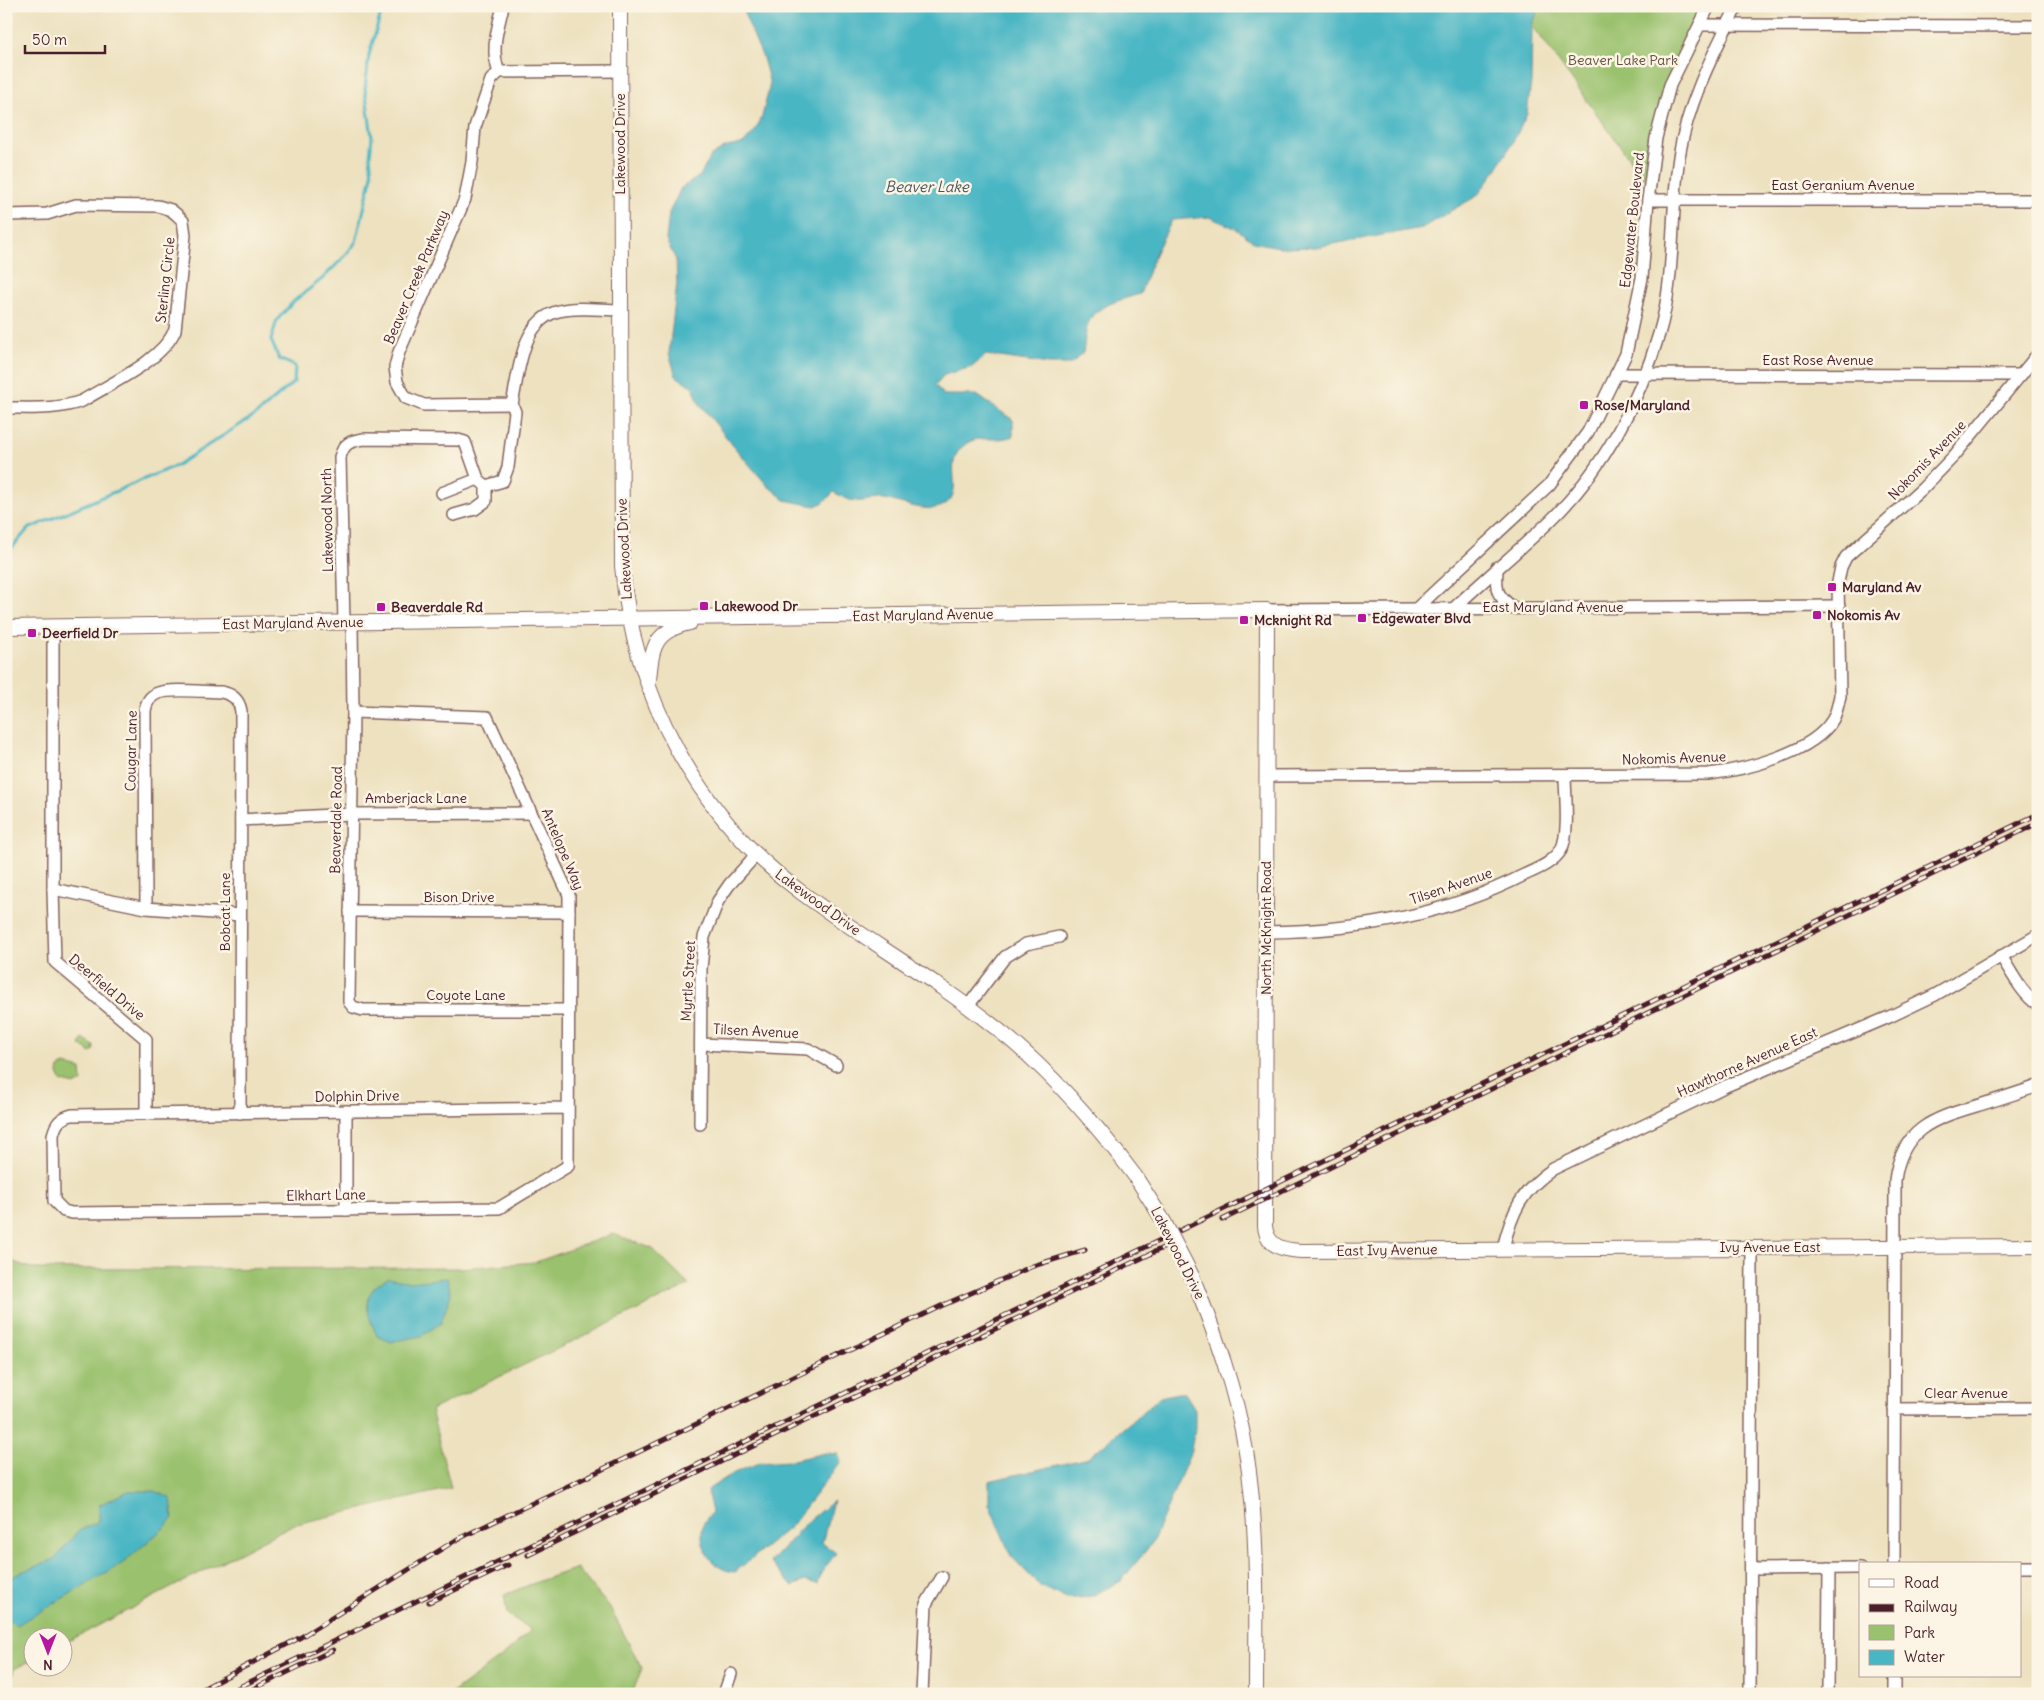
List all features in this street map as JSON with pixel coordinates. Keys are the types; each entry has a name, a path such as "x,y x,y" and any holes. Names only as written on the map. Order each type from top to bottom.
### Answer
{"street":[{"path":"503,6 494,60 499,72 620,71"},
{"name":"Lakewood Drive","path":"620,6 621,545 629,619 649,685 678,752 714,806 756,855 807,897 968,1006 1012,1041 1054,1079 1088,1116 1135,1176 1163,1220 1192,1276 1211,1322 1226,1367 1246,1450 1252,1496 1256,1567 1256,1694"},
{"name":"Edgewater Boulevard","path":"1417,608 1549,485 1588,432 1626,354 1642,278 1648,200 1656,138 1670,86 1709,6"},
{"path":"1454,608 1550,521 1579,488 1610,446 1634,402 1660,333 1669,289 1679,156 1695,95 1738,6"},
{"path":"1700,25 2038,26"},
{"name":"Beaver Creek Parkway","path":"499,72 491,80 475,127 466,199 399,352 395,367 397,382 406,398 424,405 512,404"},
{"name":"East Geranium Avenue","path":"1648,200 2038,200"},
{"name":"Sterling Circle","path":"6,215 48,214 76,205 158,206 171,210 183,222 185,235 175,330 160,352 72,404 49,408 6,408"},
{"path":"442,494 482,483 503,480 508,468 515,412 512,404 523,354 532,331 544,316 559,310 620,310"},
{"name":"Nokomis Avenue","path":"1266,776 1698,775 1731,772 1758,766 1800,747 1827,728 1838,708 1840,696 1839,575 1846,557 1915,495 1948,462 2038,354"},
{"name":"East Rose Avenue","path":"1616,374 2021,375"},
{"name":"Lakewood North","path":"348,622 340,457 343,449 349,442 364,439 458,440 465,442 482,483"},
{"path":"454,514 475,509 486,502 482,483"},
{"path":"1497,568 1496,584 1500,598 1514,608"},
{"name":"East Maryland Avenue","path":"6,626 1417,608 1839,606"},
{"name":"North McKnight Road","path":"1267,610 1265,1226 1273,1244"},
{"path":"649,685 653,649 661,636 676,627 712,618"},
{"name":"Beaverdale Road","path":"348,622 353,712 348,996 353,1007 363,1010"},
{"name":"Deerfield Drive","path":"53,626 53,889 55,962 146,1039 146,1114"},
{"name":"Cougar Lane","path":"146,908 145,711 148,702 152,697 165,692 221,692 236,698 241,712"},
{"name":"Bobcat Lane","path":"240,1113 241,712"},
{"name":"Antelope Way","path":"353,712 487,717 569,895 568,1166"},
{"name":"Tilsen Avenue","path":"1266,932 1333,930 1413,916 1480,894 1547,864 1557,856 1564,842 1565,775"},
{"name":"Amberjack Lane","path":"240,820 351,814 531,813"},
{"name":"Myrtle Street","path":"700,1124 701,958 704,937 718,901 729,885 756,855"},
{"path":"53,889 146,908 240,915"},
{"name":"Bison Drive","path":"350,911 569,912"},
{"name":"Hawthorne Avenue East","path":"1503,1248 1517,1204 1528,1188 1552,1169 1726,1086 1889,1017 1935,995 2038,935"},
{"path":"968,1006 997,966 1015,950 1026,944 1059,937"},
{"path":"2002,956 2026,995 2038,1005"},
{"name":"Coyote Lane","path":"363,1010 568,1010"},
{"name":"Tilsen Avenue","path":"700,1044 808,1049 836,1065"},
{"path":"1894,1562 1894,1246 1896,1168 1901,1154 1914,1134 1936,1119 2038,1086"},
{"name":"Dolphin Drive","path":"146,1114 568,1108"},
{"path":"346,1111 346,1210"},
{"name":"Elkhart Lane","path":"146,1114 72,1115 59,1121 53,1135 53,1194 58,1207 72,1213 499,1208 568,1166"},
{"name":"East Ivy Avenue","path":"1273,1244 1286,1250 1302,1251 1503,1248"},
{"name":"Ivy Avenue East","path":"1503,1248 2038,1246"},
{"path":"1750,1694 1752,1247"},
{"name":"Clear Avenue","path":"1894,1409 2038,1408"},
{"path":"2022,1567 2038,1567"},
{"path":"1828,1568 1828,1694"},
{"path":"1751,1569 1859,1568"},
{"path":"922,1694 926,1604 942,1577"},
{"path":"724,1694 731,1674"},
{"path":"1894,1678 1894,1694"}],"green space":[{"name":"Beaver Lake Park","path":"1540,6 1709,6 1670,85 1644,179 1532,25"},
{"path":"83,1039 94,1046 91,1053 80,1045"},
{"path":"65,1065 81,1069 82,1082 76,1085 62,1082 58,1074 59,1068"},
{"path":"613,1234 651,1248 689,1285 431,1410 451,1488 292,1525 72,1639 72,1628 22,1628 22,1665 14,1669 9,1694 6,1694 6,1259 33,1269 460,1268 536,1262"},
{"path":"577,1568 610,1608 642,1668 632,1694 451,1694 504,1655 531,1630 507,1614 504,1595"}],"water":[{"name":"Beaver Lake","path":"741,6 1540,6 1532,25 1531,82 1527,114 1513,142 1477,196 1422,228 1316,247 1284,248 1254,242 1235,228 1209,217 1172,220 1155,254 1140,294 1109,305 1093,315 1087,328 1083,353 1071,364 1049,364 986,355 972,367 944,375 935,385 944,395 977,395 1013,420 1013,436 998,439 972,440 966,444 960,449 954,463 954,491 952,498 941,507 925,508 882,499 854,501 834,492 824,502 815,506 785,500 768,486 735,448 699,403 693,387 676,376 669,353 677,283 676,260 666,240 669,213 681,188 700,176 711,156 726,147 743,144 755,131 762,117 770,84 763,58"},
{"path":"388,1278 411,1282 447,1278 451,1294 441,1323 421,1336 391,1342 377,1336 368,1311 369,1296 372,1290"},
{"path":"1185,1393 1195,1409 1195,1429 1190,1454 1152,1543 1121,1581 1092,1596 1067,1598 1041,1587 1011,1556 989,1504 989,1481 1088,1458 1160,1397"},
{"path":"825,1453 838,1454 841,1460 790,1527 735,1572 720,1567 713,1562 705,1549 702,1534 705,1520 712,1512 707,1490 734,1473 759,1463 789,1461"},
{"path":"128,1491 155,1491 171,1498 173,1518 123,1563 17,1625 6,1620 6,1581 21,1572 55,1559 77,1532 99,1521 99,1505"},
{"path":"833,1501 822,1543 836,1553 821,1573 818,1584 805,1581 792,1586 770,1562 807,1522"}],"waterway":[{"path":"6,555 28,529 177,465 257,414 294,382 295,366 279,359 271,340 277,320 294,301 322,279 356,242 372,175 370,156 372,137 365,89 369,55 383,6"}],"railway":[{"path":"225,1694 2038,814"},
{"path":"1222,1220 2038,823"},
{"path":"528,1555 1177,1241"},
{"path":"193,1694 301,1637 456,1540 941,1306 1033,1266 1085,1250"},
{"path":"429,1602 508,1565"},
{"path":"243,1694 333,1650"}],"place":[{"name":"Rose/Maryland","path":"1584,405"},
{"name":"Maryland Av","path":"1832,587"},
{"name":"Lakewood Dr","path":"704,606"},
{"name":"Beaverdale Rd","path":"381,607"},
{"name":"Nokomis Av","path":"1817,615"},
{"name":"Edgewater Blvd","path":"1362,618"},
{"name":"Mcknight Rd","path":"1244,620"},
{"name":"Deerfield Dr","path":"32,633"}]}
